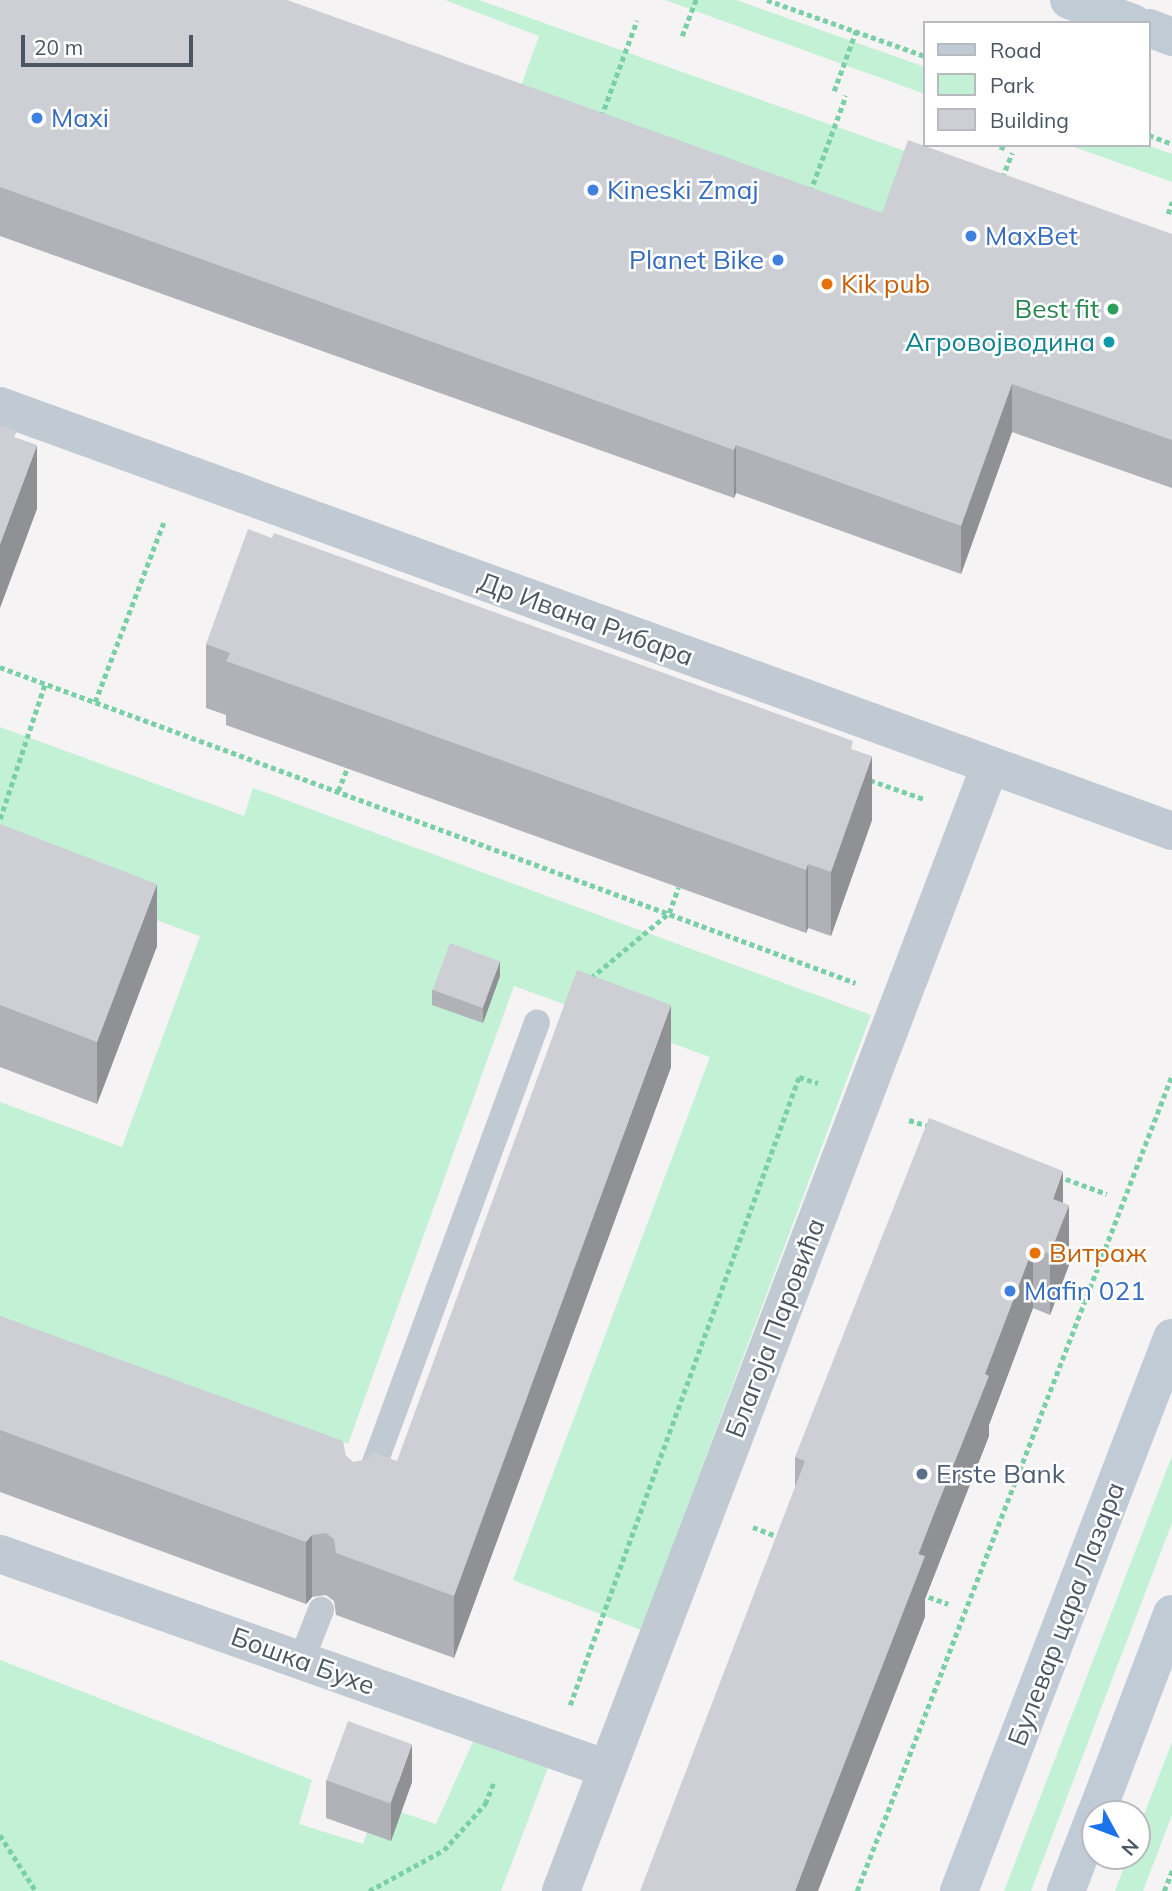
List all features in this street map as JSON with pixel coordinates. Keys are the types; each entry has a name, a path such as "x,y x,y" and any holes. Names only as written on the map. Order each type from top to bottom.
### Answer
{"main road":[{"path":"1069,0 1127,21"},
{"path":"1151,30 1172,37"},
{"name":"Булевар цара Лазара","path":"959,1891 1172,1338"},
{"path":"1101,1800 1172,1614"},
{"path":"1066,1891 1081,1852"}],"street":[{"name":"Др Ивана Рибара","path":"0,406 1172,831"},
{"name":"Благоја Паровића","path":"561,1891 990,766"},
{"name":"Бошка Бухе","path":"0,1553 607,1769"}],"lane":[{"path":"358,1509 537,1023"},
{"path":"341,1474 367,1483"},
{"path":"301,1661 321,1610"}],"path":[{"path":"682,36 696,0"},
{"path":"767,0 923,55"},
{"path":"600,118 637,20"},
{"path":"834,91 856,31"},
{"path":"809,193 846,95"},
{"path":"1151,136 1172,144"},
{"path":"997,191 1012,153"},
{"path":"1168,214 1172,202"},
{"path":"95,702 164,521"},
{"path":"0,667 902,1000"},
{"path":"0,819 46,684"},
{"path":"338,791 347,769"},
{"path":"537,1023 669,913 678,888"},
{"path":"857,1891 1172,1075"},
{"path":"568,1709 799,1077 863,1097"},
{"path":"905,1131 910,1118 934,1128"},
{"path":"1045,1171 1107,1194"},
{"path":"757,1514 751,1529 791,1542"},
{"path":"914,1591 948,1604"},
{"path":"369,1891 444,1850 485,1804 512,1735"},
{"path":"0,1835 36,1891"},
{"path":"1164,1891 1172,1871"}],"green space":[{"path":"445,0 479,0 981,178 882,260 508,122 539,36"},
{"path":"665,0 736,0 923,66 923,93"},
{"path":"1075,147 1151,147 1172,154 1172,182"},
{"path":"0,727 244,816 253,788 871,1015 641,1630 513,1580 710,1057 514,986 348,1444 0,1317 0,1102 122,1147 200,936 0,863"},
{"path":"1172,1456 1172,1523 1031,1891 1004,1891"},
{"path":"0,1660 312,1780 299,1824 363,1844 377,1804 436,1824 477,1733 551,1760 501,1891 0,1891"},
{"path":"1172,1742 1172,1815 1143,1891 1115,1891 1123,1870 1151,1870 1150,1800"}],"building":[{"path":"0,0 287,0 882,213 908,140 1172,234 1172,440 1012,384 961,526 736,445 734,450 0,187"},
{"path":"0,425 17,431 14,437 37,445 0,544"},
{"path":"248,529 272,538 274,533 853,741 851,749 872,756 831,872 808,864 806,870 226,661 230,653 206,644"},
{"path":"0,824 157,884 97,1042 0,1005"},
{"path":"450,943 500,961 483,1008 433,990"},
{"path":"577,970 671,1005 454,1596 336,1553 334,1539 326,1533 312,1535 306,1542 0,1430 0,1316 343,1441 346,1456 353,1462 368,1459 373,1452 397,1461"},
{"path":"929,1118 1063,1171 1053,1199 1069,1205 1050,1254 1033,1248 985,1374 989,1376 918,1554 925,1556 795,1891 640,1891 805,1461 795,1457"},
{"path":"348,1721 412,1744 390,1803 326,1780"}],"place":[{"name":"Maxi","path":"37,118"},
{"name":"Kineski Zmaj","path":"593,190"},
{"name":"MaxBet","path":"971,236"},
{"name":"Planet Bike","path":"778,260"},
{"name":"Kik pub","path":"827,284"},
{"name":"Best fit","path":"1113,309"},
{"name":"Агровојводина","path":"1109,342"},
{"name":"Витраж","path":"1035,1253"},
{"name":"Mafin 021","path":"1010,1291"},
{"name":"Erste Bank","path":"922,1474"}]}
